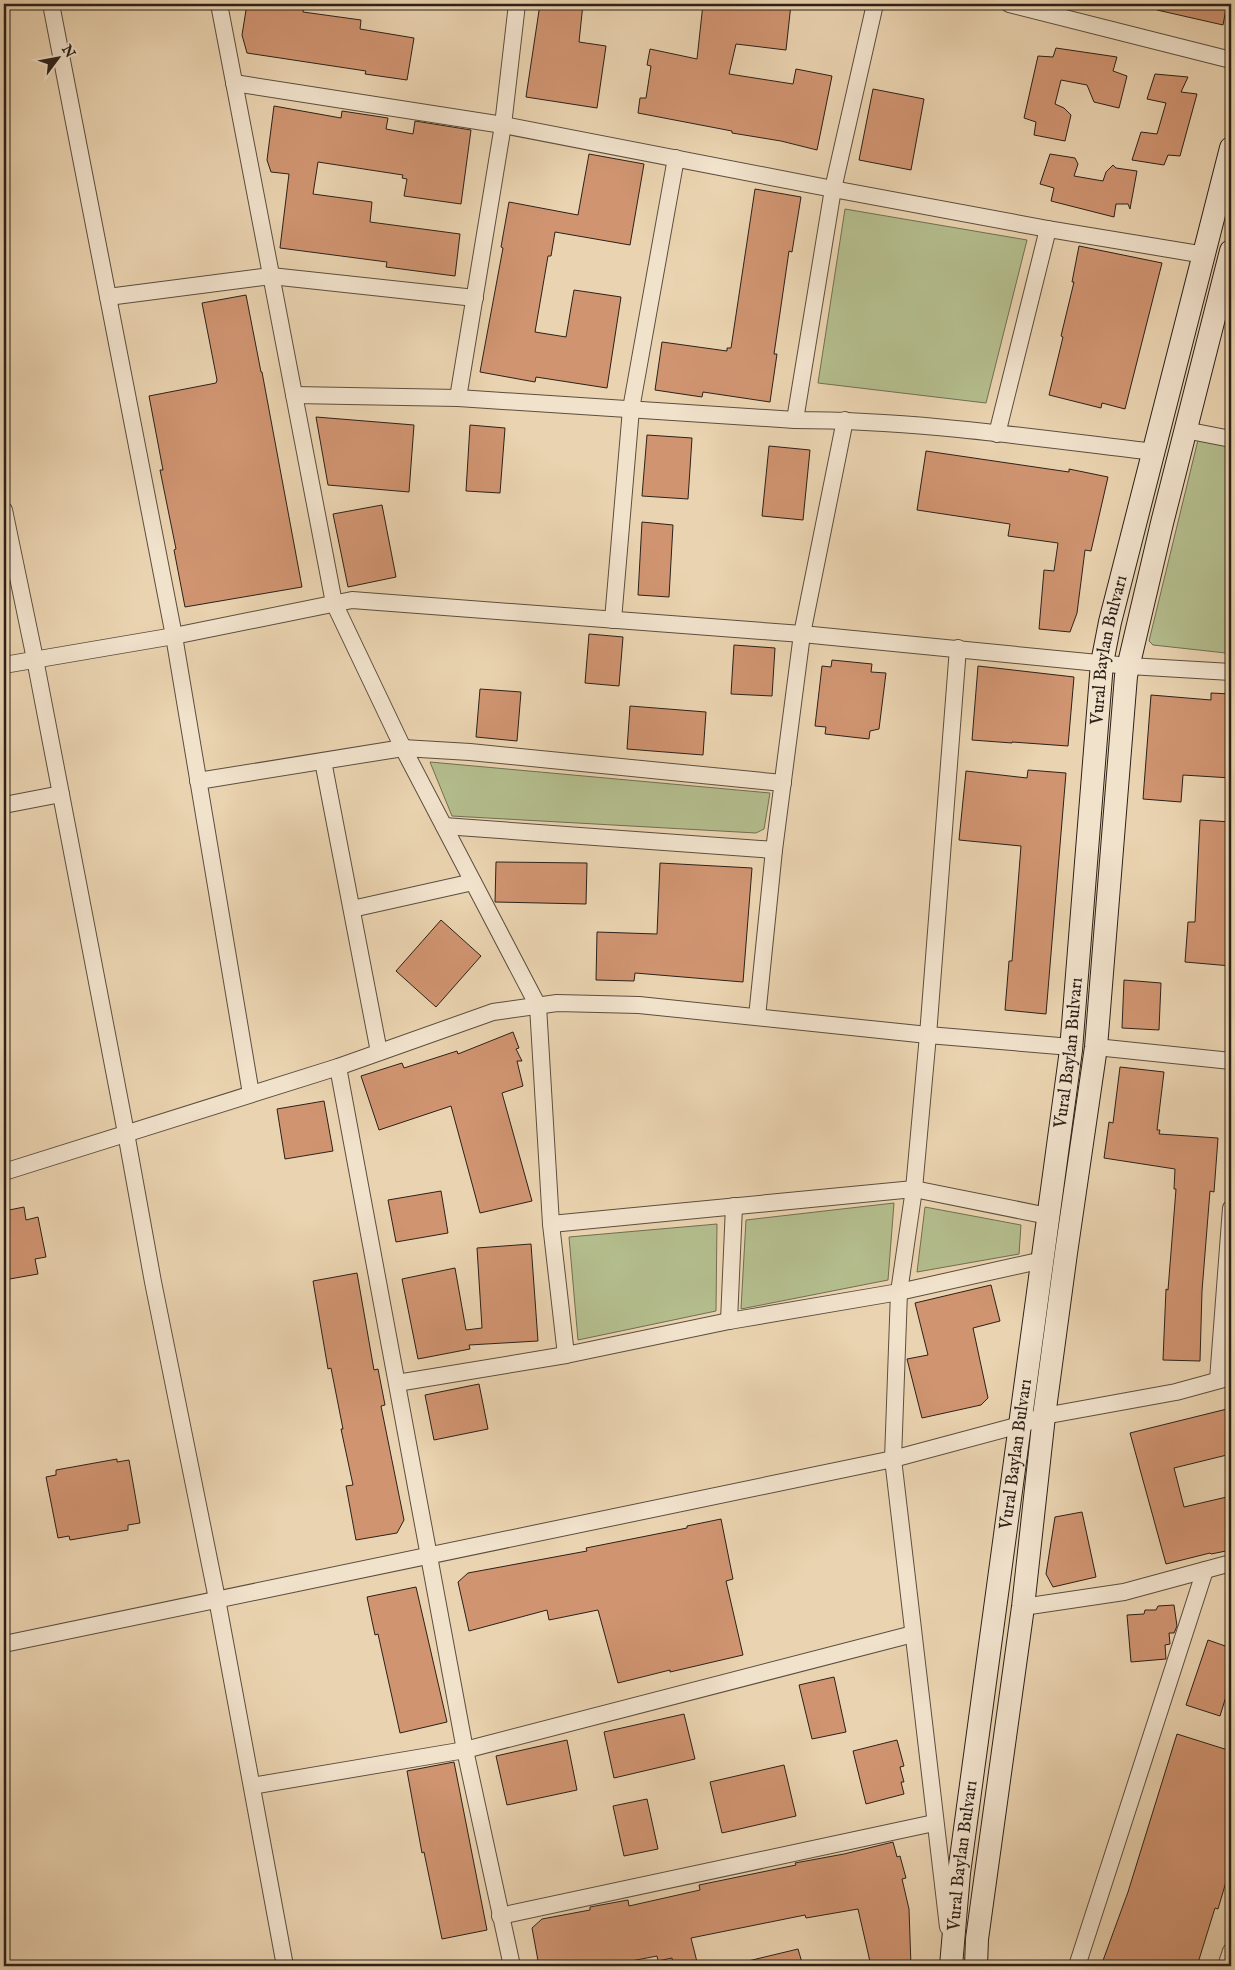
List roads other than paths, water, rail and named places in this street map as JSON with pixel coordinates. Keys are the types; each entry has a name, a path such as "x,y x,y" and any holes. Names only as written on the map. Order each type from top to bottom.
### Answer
{"main road":[{"name":"Vural Baylan Bulvarı","path":"951,1962 959,1873 1071,1047 1102,663 1113,612 1231,148"},
{"name":"Vural Baylan Bulvarı","path":"976,1966 976,1939 1023,1607 1044,1416 1096,1047 1126,676 1185,430 1231,256"}],"street":[{"path":"51,4 174,636 250,1094"},
{"path":"219,4 334,603 403,748 538,1006 550,1224 566,1355"},
{"path":"458,398 503,125 518,4"},
{"path":"795,420 833,189 875,4"},
{"path":"1009,4 1058,9 1231,60"},
{"path":"234,83 503,125 1048,229 1205,255"},
{"path":"613,620 631,408 676,158"},
{"path":"997,434 1048,229"},
{"path":"108,297 271,276 475,298"},
{"path":"294,395 458,398 795,420 845,420 997,434 1154,452"},
{"path":"757,1017 774,850 802,634 845,420"},
{"path":"1185,430 1231,439"},
{"path":"4,510 35,659 153,1282 217,1599 285,1966"},
{"path":"4,665 174,636 352,600 802,634 1129,666 1231,672"},
{"path":"951,1962 893,1459 899,1292 914,1189 958,648"},
{"path":"198,781 403,748 479,753 783,783"},
{"path":"323,761 379,1052"},
{"path":"4,805 61,794"},
{"path":"444,826 774,850"},
{"path":"352,909 473,882"},
{"path":"4,1172 338,1067 493,1012 557,1003 640,1005 928,1035 1071,1047"},
{"path":"1096,1047 1231,1061"},
{"path":"338,1067 465,1750 512,1966"},
{"path":"550,1224 914,1189 1048,1216"},
{"path":"729,1322 734,1206"},
{"path":"4,1644 893,1459 1020,1425 1044,1416 1176,1392 1225,1379 1231,1208"},
{"path":"396,1383 566,1355 729,1322 899,1292 1042,1260"},
{"path":"1023,1607 1124,1592 1231,1563"},
{"path":"1077,1966 1205,1570"},
{"path":"252,1786 465,1750 913,1634"},
{"path":"500,1916 934,1823"},
{"path":"1226,1966 1231,1951"}]}
